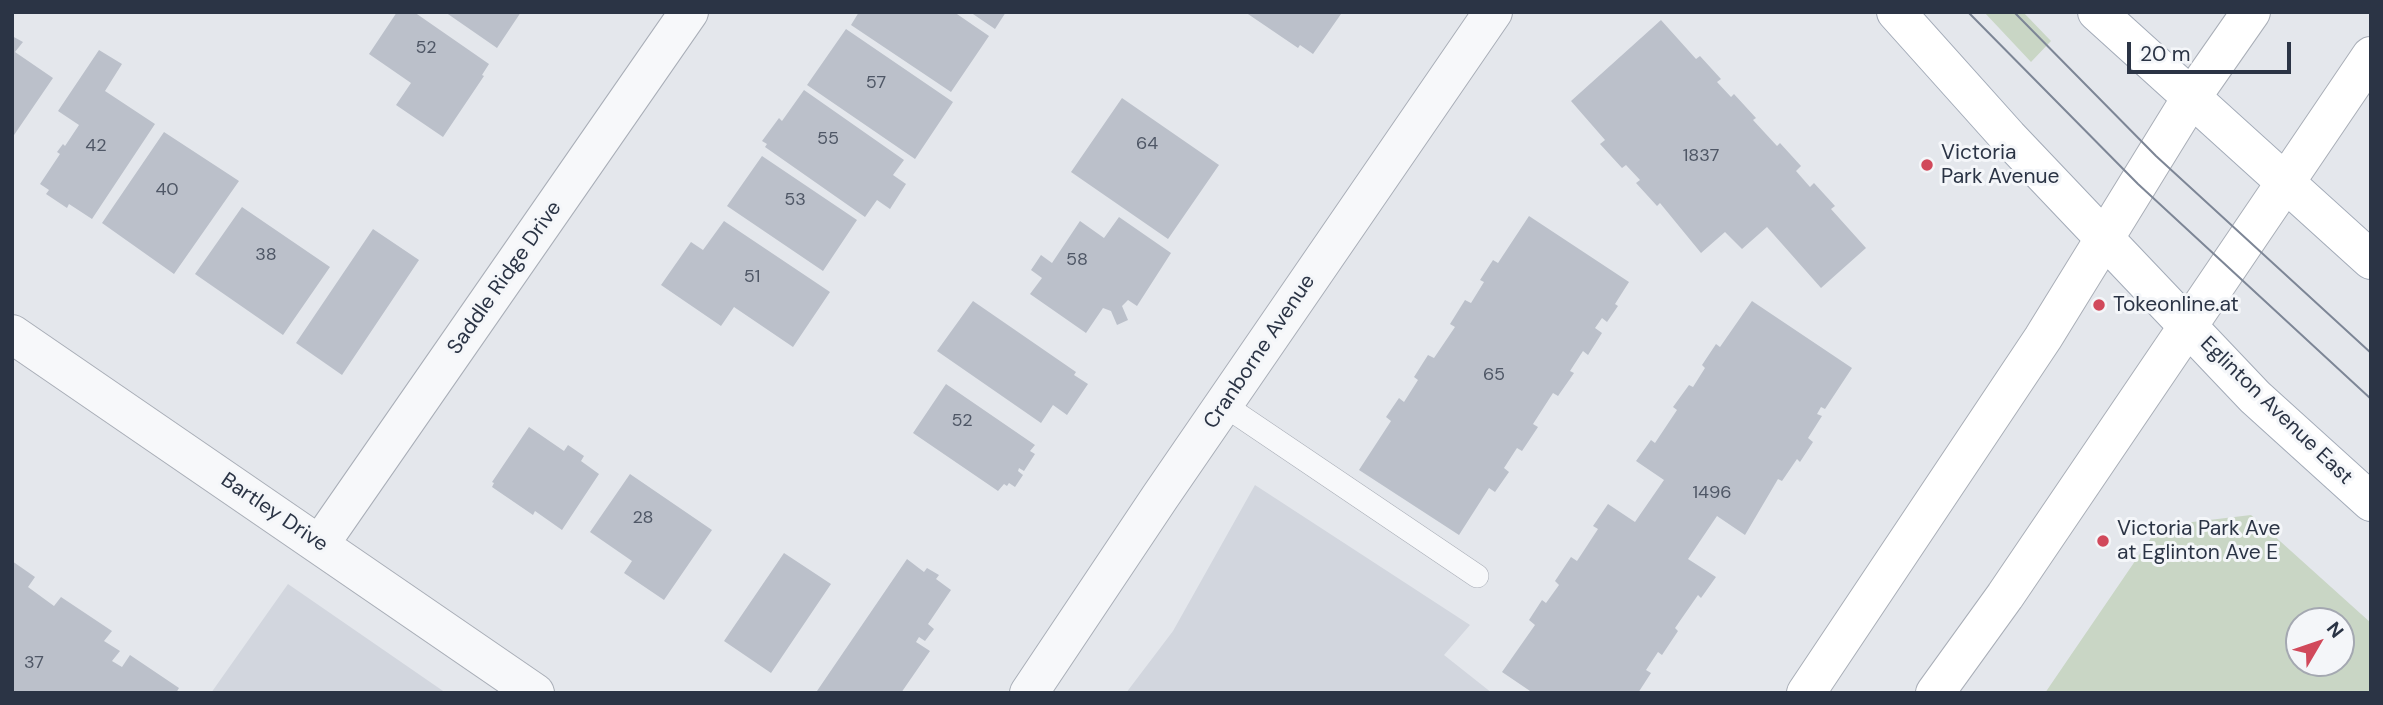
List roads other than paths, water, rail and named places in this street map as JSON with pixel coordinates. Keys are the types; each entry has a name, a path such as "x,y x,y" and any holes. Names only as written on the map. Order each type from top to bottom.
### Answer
{"main road":[{"name":"Eglinton Avenue East","path":"1896,12 2008,137 2255,397 2371,502"},
{"path":"2096,12 2371,260"},
{"path":"1806,693 2043,338 2191,98 2251,12"},
{"path":"1935,693 2005,596 2371,56"}],"street":[{"name":"Saddle Ridge Drive","path":"320,544 689,12"},
{"name":"Cranborne Avenue","path":"1029,693 1493,12"},
{"name":"Bartley Drive","path":"12,334 536,693"}],"lane":[{"path":"1224,405 1477,576"}],"tram line":[{"path":"1968,12 2138,184 2371,399"},
{"path":"2014,12 2156,156 2371,353"}],"place":[{"name":"Victoria Park Avenue","path":"1927,165"},
{"name":"Tokeonline.at","path":"2099,305"},
{"name":"Victoria Park Ave at Eglinton Ave E","path":"2103,541"}]}
